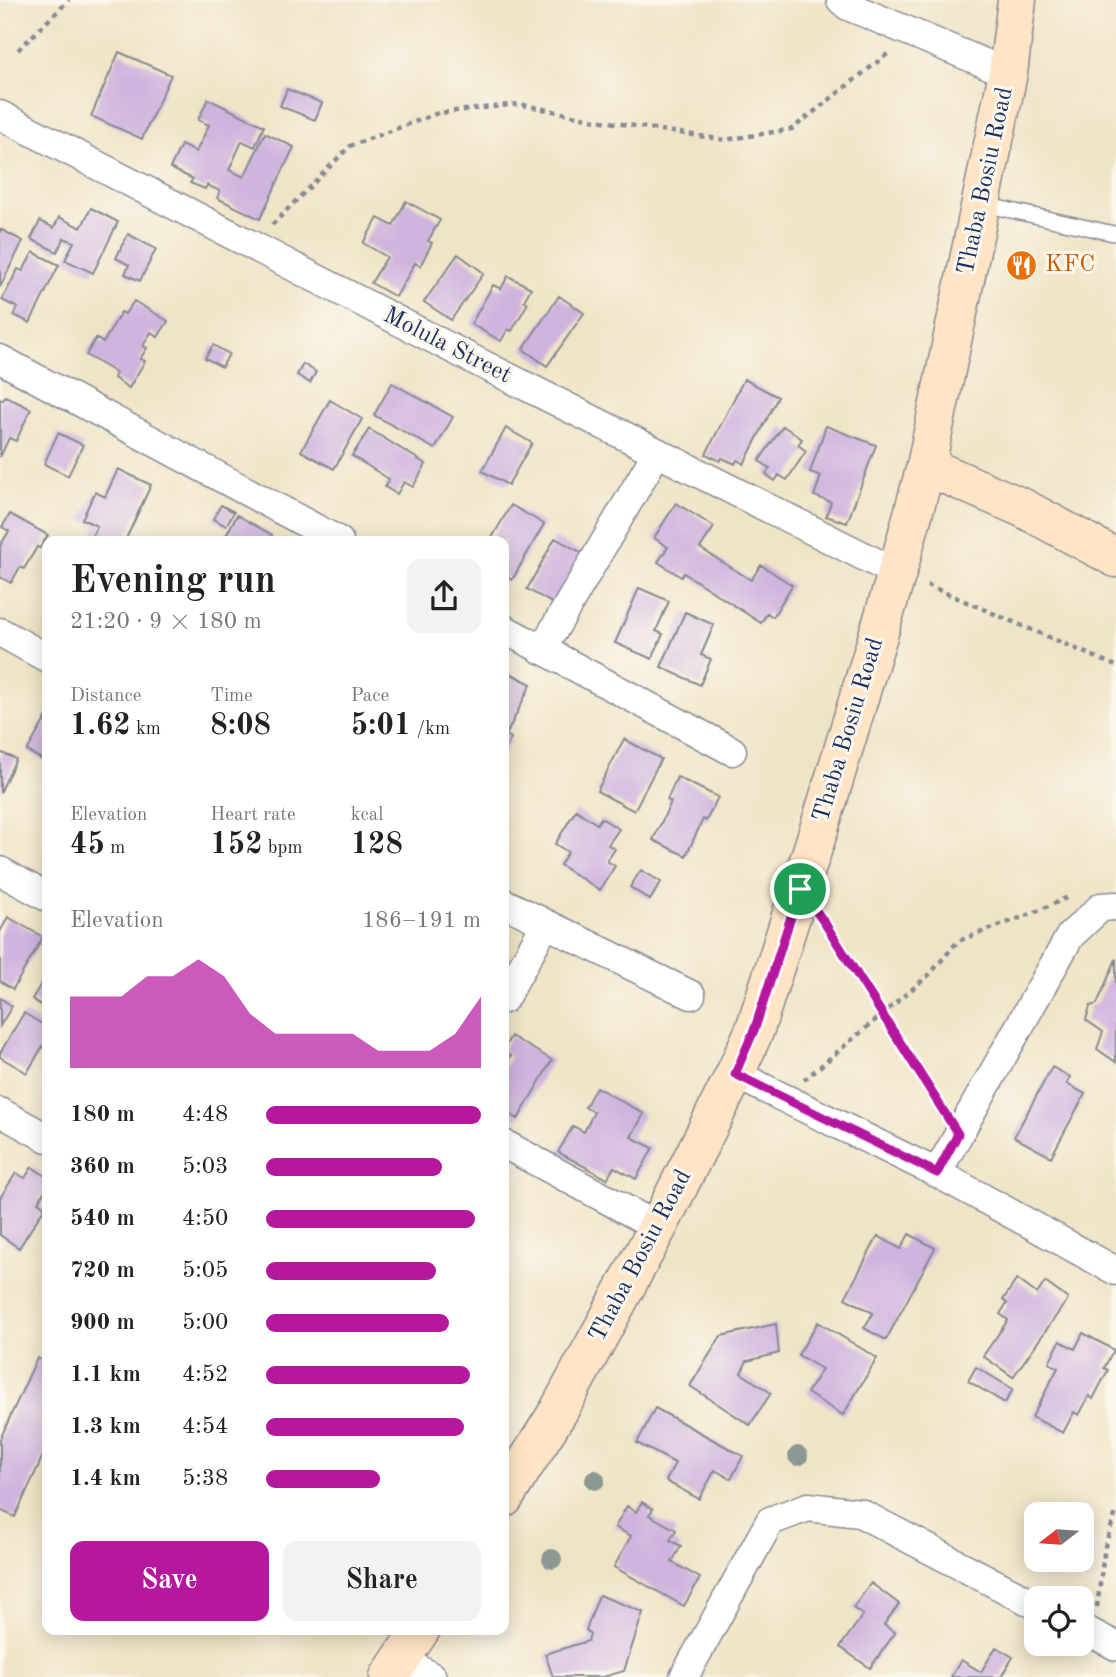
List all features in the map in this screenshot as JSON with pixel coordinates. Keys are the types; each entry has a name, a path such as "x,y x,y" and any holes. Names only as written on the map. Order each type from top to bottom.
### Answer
{"street":[{"path":"841,0 848,6 1008,73"},
{"path":"1008,73 1017,0"},
{"path":"1008,73 1042,0"},
{"name":"Thaba Bosiu Road","path":"509,1490 558,1412 658,1227 735,1074 755,1028 897,573 926,466 981,204 988,125 1008,73"},
{"name":"Molula Street","path":"0,115 251,246 897,573"},
{"path":"0,359 330,536"},
{"path":"542,650 657,452"},
{"path":"926,466 1023,508 1116,558"},
{"path":"0,632 42,654"},
{"path":"509,632 732,751"},
{"path":"0,872 42,894"},
{"path":"509,906 691,995"},
{"path":"937,1173 1070,936 1101,906 1116,906"},
{"path":"509,990 545,925"},
{"path":"735,1074 937,1173 1116,1271"},
{"path":"0,1112 42,1135"},
{"path":"509,1147 658,1227"},
{"path":"684,1677 770,1521 808,1507 859,1513 1024,1599"},
{"path":"1094,1634 1116,1646"}],"lane":[{"path":"981,204 1116,234"}],"path":[{"path":"18,50 69,0"},
{"path":"251,246 350,146 439,113 519,104 596,120 725,140 792,129 899,45"},
{"path":"897,573 1116,666"},
{"path":"800,889 824,922 958,1134"},
{"path":"785,1099 930,974 958,940 1031,914 1074,895"},
{"path":"1094,1609 1101,1591 1105,1546 1116,1512"}],"building":[{"path":"119,52 171,75 142,139 91,116"},
{"path":"287,89 322,103 315,120 280,106"},
{"path":"208,99 264,126 255,147 242,141 229,170 244,177 265,133 294,147 260,219 217,198 220,191 207,185 205,189 190,183 193,179 170,168 181,145 196,152 209,125 198,120"},
{"path":"406,201 440,220 428,241 432,243 420,266 415,263 396,297 371,283 387,257 363,243 378,218 393,226"},
{"path":"91,208 118,222 93,273 65,260 74,242 64,238 57,252 31,239 40,221 54,228 59,217 81,228"},
{"path":"0,229 23,241 0,287"},
{"path":"128,234 156,249 140,281 125,274 129,265 116,258"},
{"path":"33,252 59,265 30,323 14,315 18,308 2,300 18,269 23,271"},
{"path":"458,254 484,273 451,320 424,302"},
{"path":"508,276 531,288 524,301 528,303 512,331 508,329 501,341 471,324 493,285 501,289"},
{"path":"559,296 584,313 547,366 523,349"},
{"path":"134,301 168,321 158,337 151,332 143,346 147,348 140,359 145,361 129,388 114,378 116,373 86,355 96,338 103,343 121,312 125,314"},
{"path":"213,345 229,354 222,367 205,358"},
{"path":"303,364 316,372 310,383 297,375"},
{"path":"744,379 778,397 744,464 737,460 735,464 706,454"},
{"path":"392,383 453,417 435,449 374,415"},
{"path":"5,396 31,409 16,441 9,438 0,457 0,398 3,400"},
{"path":"330,400 362,419 334,469 301,451"},
{"path":"783,426 802,439 798,445 806,451 787,480 779,475 775,481 766,474 770,468 759,461"},
{"path":"826,426 876,445 847,523 826,516 831,502 814,496 821,476 810,472"},
{"path":"506,428 532,443 508,485 482,471"},
{"path":"369,429 426,464 413,487 404,482 397,494 385,487 389,479 352,456"},
{"path":"58,433 83,445 68,476 44,464"},
{"path":"118,469 151,485 127,536 92,536 97,526 82,519 95,492 105,497"},
{"path":"676,503 714,527 700,548 751,580 761,565 792,585 773,617 767,613 761,623 684,573 681,577 658,562 668,547 654,538"},
{"path":"221,505 234,512 226,526 213,519"},
{"path":"511,505 544,524 512,580 509,578 509,536 493,536"},
{"path":"10,514 48,535 42,536 40,548 37,547 24,569 20,567 11,583 0,577 0,546 9,531 2,527"},
{"path":"237,515 272,535 272,536 226,536"},
{"path":"555,538 582,553 554,604 527,589"},
{"path":"639,588 669,601 656,631 663,634 652,659 615,643"},
{"path":"685,612 714,625 701,655 711,659 700,685 661,667"},
{"path":"509,673 531,684 509,729"},
{"path":"42,725 42,759 27,751"},
{"path":"624,739 661,759 634,811 597,791"},
{"path":"0,752 16,759 0,793"},
{"path":"677,777 718,797 706,821 703,819 686,856 653,840 671,802 667,800"},
{"path":"576,810 597,824 601,818 619,829 608,845 615,849 607,861 615,866 600,890 560,865 568,852 555,844"},
{"path":"641,870 661,882 650,900 630,887"},
{"path":"8,917 42,936 13,989 0,981 0,932"},
{"path":"1116,959 1116,1062 1097,1049 1103,1032 1086,1020 1090,1006 1097,1004"},
{"path":"42,982 42,1006 32,999"},
{"path":"0,998 12,1006 0,1026"},
{"path":"24,1013 42,1024 42,1048 27,1073 0,1057"},
{"path":"511,1036 552,1060 518,1119 509,1113"},
{"path":"1052,1067 1070,1077 1067,1084 1085,1094 1051,1157 1014,1137"},
{"path":"596,1087 644,1114 631,1137 653,1148 636,1179 614,1167 607,1179 558,1152 573,1126 584,1132 594,1112 585,1107"},
{"path":"32,1167 42,1174 42,1195 38,1202 42,1205 42,1212 19,1248 0,1235 0,1198 16,1173 25,1178"},
{"path":"909,1234 935,1248 886,1340 864,1328 873,1313 845,1298 878,1236 901,1249"},
{"path":"1017,1279 1037,1294 1045,1282 1068,1299 1013,1377 983,1356 1008,1320 1000,1314 1007,1303 1003,1300"},
{"path":"818,1322 877,1358 843,1415 807,1393 822,1369 798,1355"},
{"path":"776,1324 779,1353 747,1361 741,1373 771,1393 750,1425 690,1386 721,1336"},
{"path":"1083,1333 1114,1350 1104,1368 1108,1370 1093,1399 1089,1396 1079,1415 1074,1412 1063,1433 1032,1417 1058,1368 1049,1363 1060,1341 1075,1349"},
{"path":"37,1358 42,1360 42,1458 15,1517 0,1510 0,1439"},
{"path":"976,1367 1013,1389 1005,1403 968,1381"},
{"path":"655,1408 743,1456 731,1479 715,1470 699,1499 666,1481 675,1463 637,1443"},
{"path":"642,1502 653,1509 649,1515 676,1530 670,1540 681,1546 672,1562 700,1578 684,1606 614,1567 631,1536 615,1527 627,1506 636,1512"},
{"path":"871,1583 899,1604 884,1625 895,1633 870,1668 840,1647 863,1615 853,1608"},
{"path":"599,1595 643,1612 624,1671 603,1677 553,1677 545,1654 588,1641 590,1634 586,1630"},
{"path":"996,1647 1013,1657 1001,1677 951,1677 961,1660 981,1672"}],"place":[{"name":"KFC","path":"1022,265"}],"route":[{"path":"800,889 824,922 958,1134 937,1173 735,1074 755,1028 800,889"}]}
